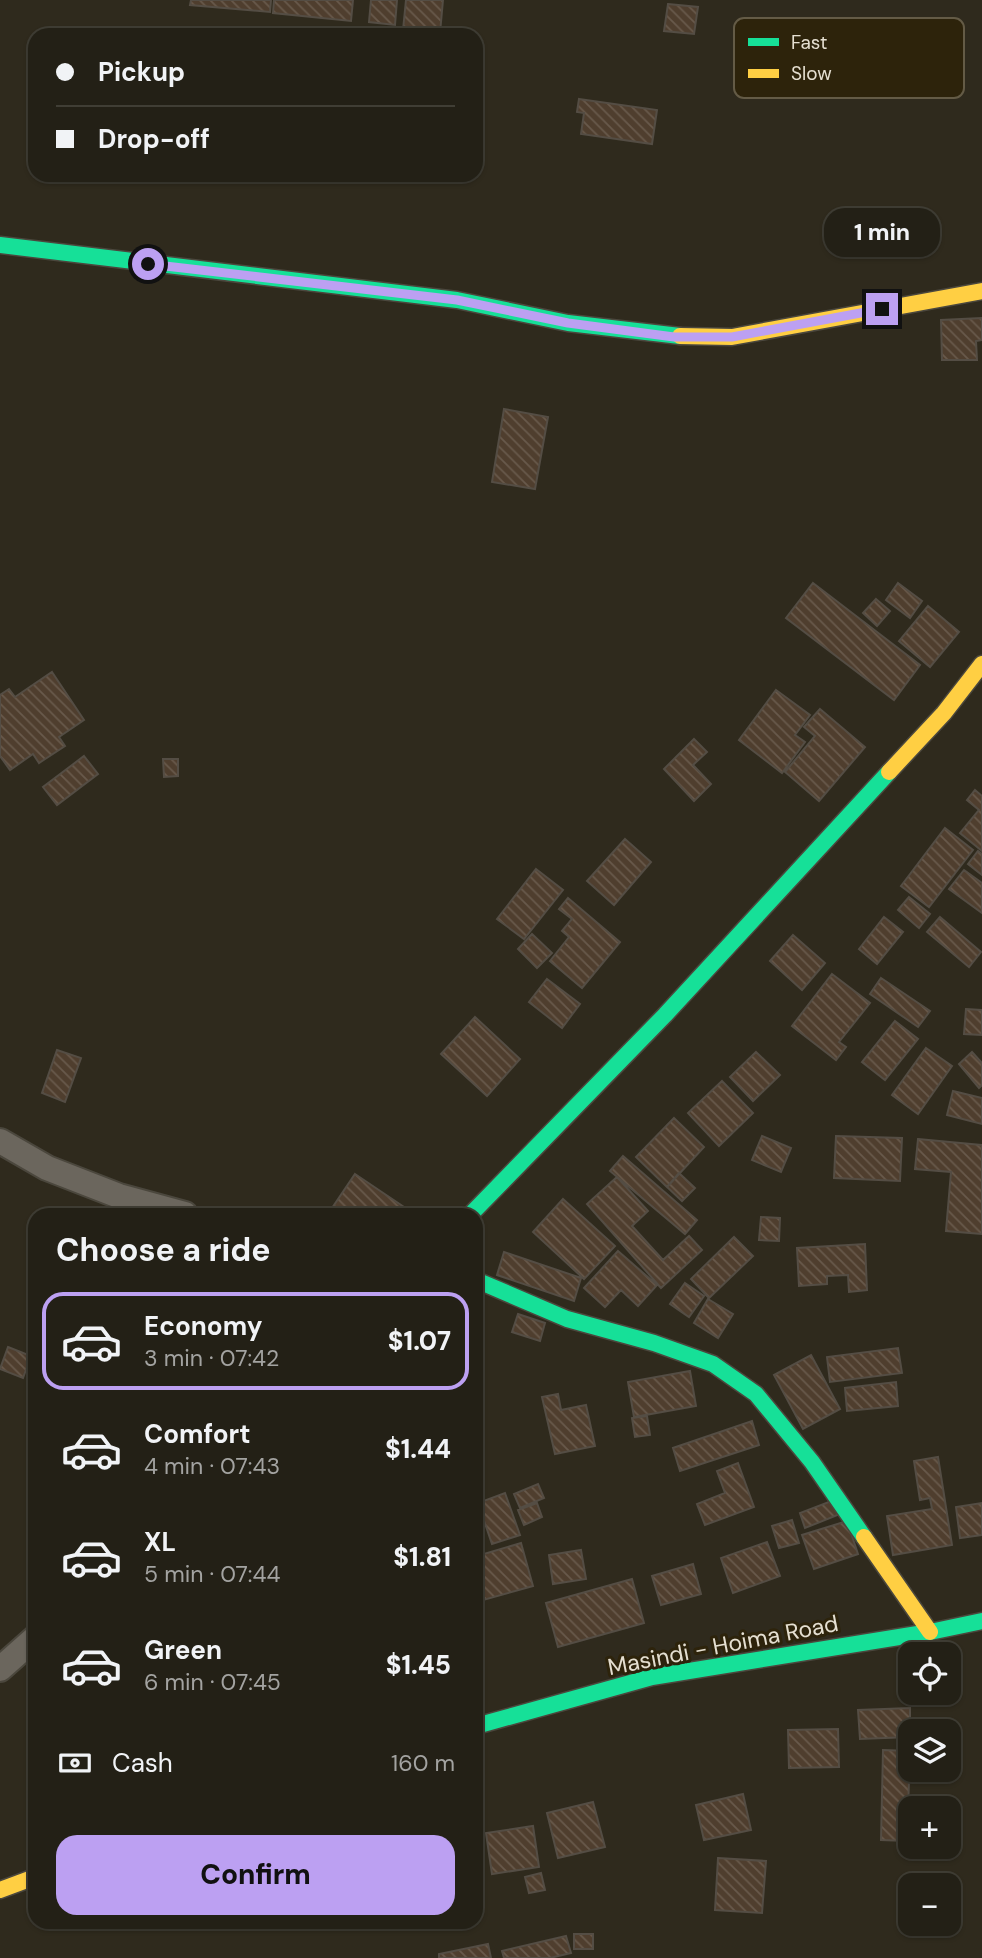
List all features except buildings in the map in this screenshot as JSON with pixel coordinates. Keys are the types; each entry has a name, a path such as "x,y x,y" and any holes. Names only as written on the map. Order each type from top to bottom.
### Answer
{"street":[{"path":"0,245 457,300 568,323 674,337 732,337 982,291"},
{"path":"477,1208 683,995 944,713 982,664"},
{"path":"0,1141 59,1173 119,1196 163,1208"},
{"path":"483,1283 568,1319 654,1343 713,1364 756,1394 812,1462 930,1632"},
{"name":"Masindi - Hoima Road","path":"483,1724 652,1677 930,1632 982,1621"},
{"path":"0,1669 28,1644"},
{"path":"0,1890 28,1880"}],"traffic: fast":[{"path":"0,245 457,300 568,323 680,336"},
{"path":"477,1208 665,1015 889,772"},
{"path":"483,1283 567,1319 654,1343 713,1364 756,1394 812,1462 864,1537"},
{"path":"483,1724 652,1677 930,1632 982,1621"}],"traffic: slow":[{"path":"680,336 732,337 982,291"},
{"path":"889,772 944,713 982,664"},
{"path":"864,1537 930,1632"},
{"path":"0,1890 28,1880"}],"route":[{"path":"148,264 457,300 568,323 674,337 732,337 882,309"}]}
